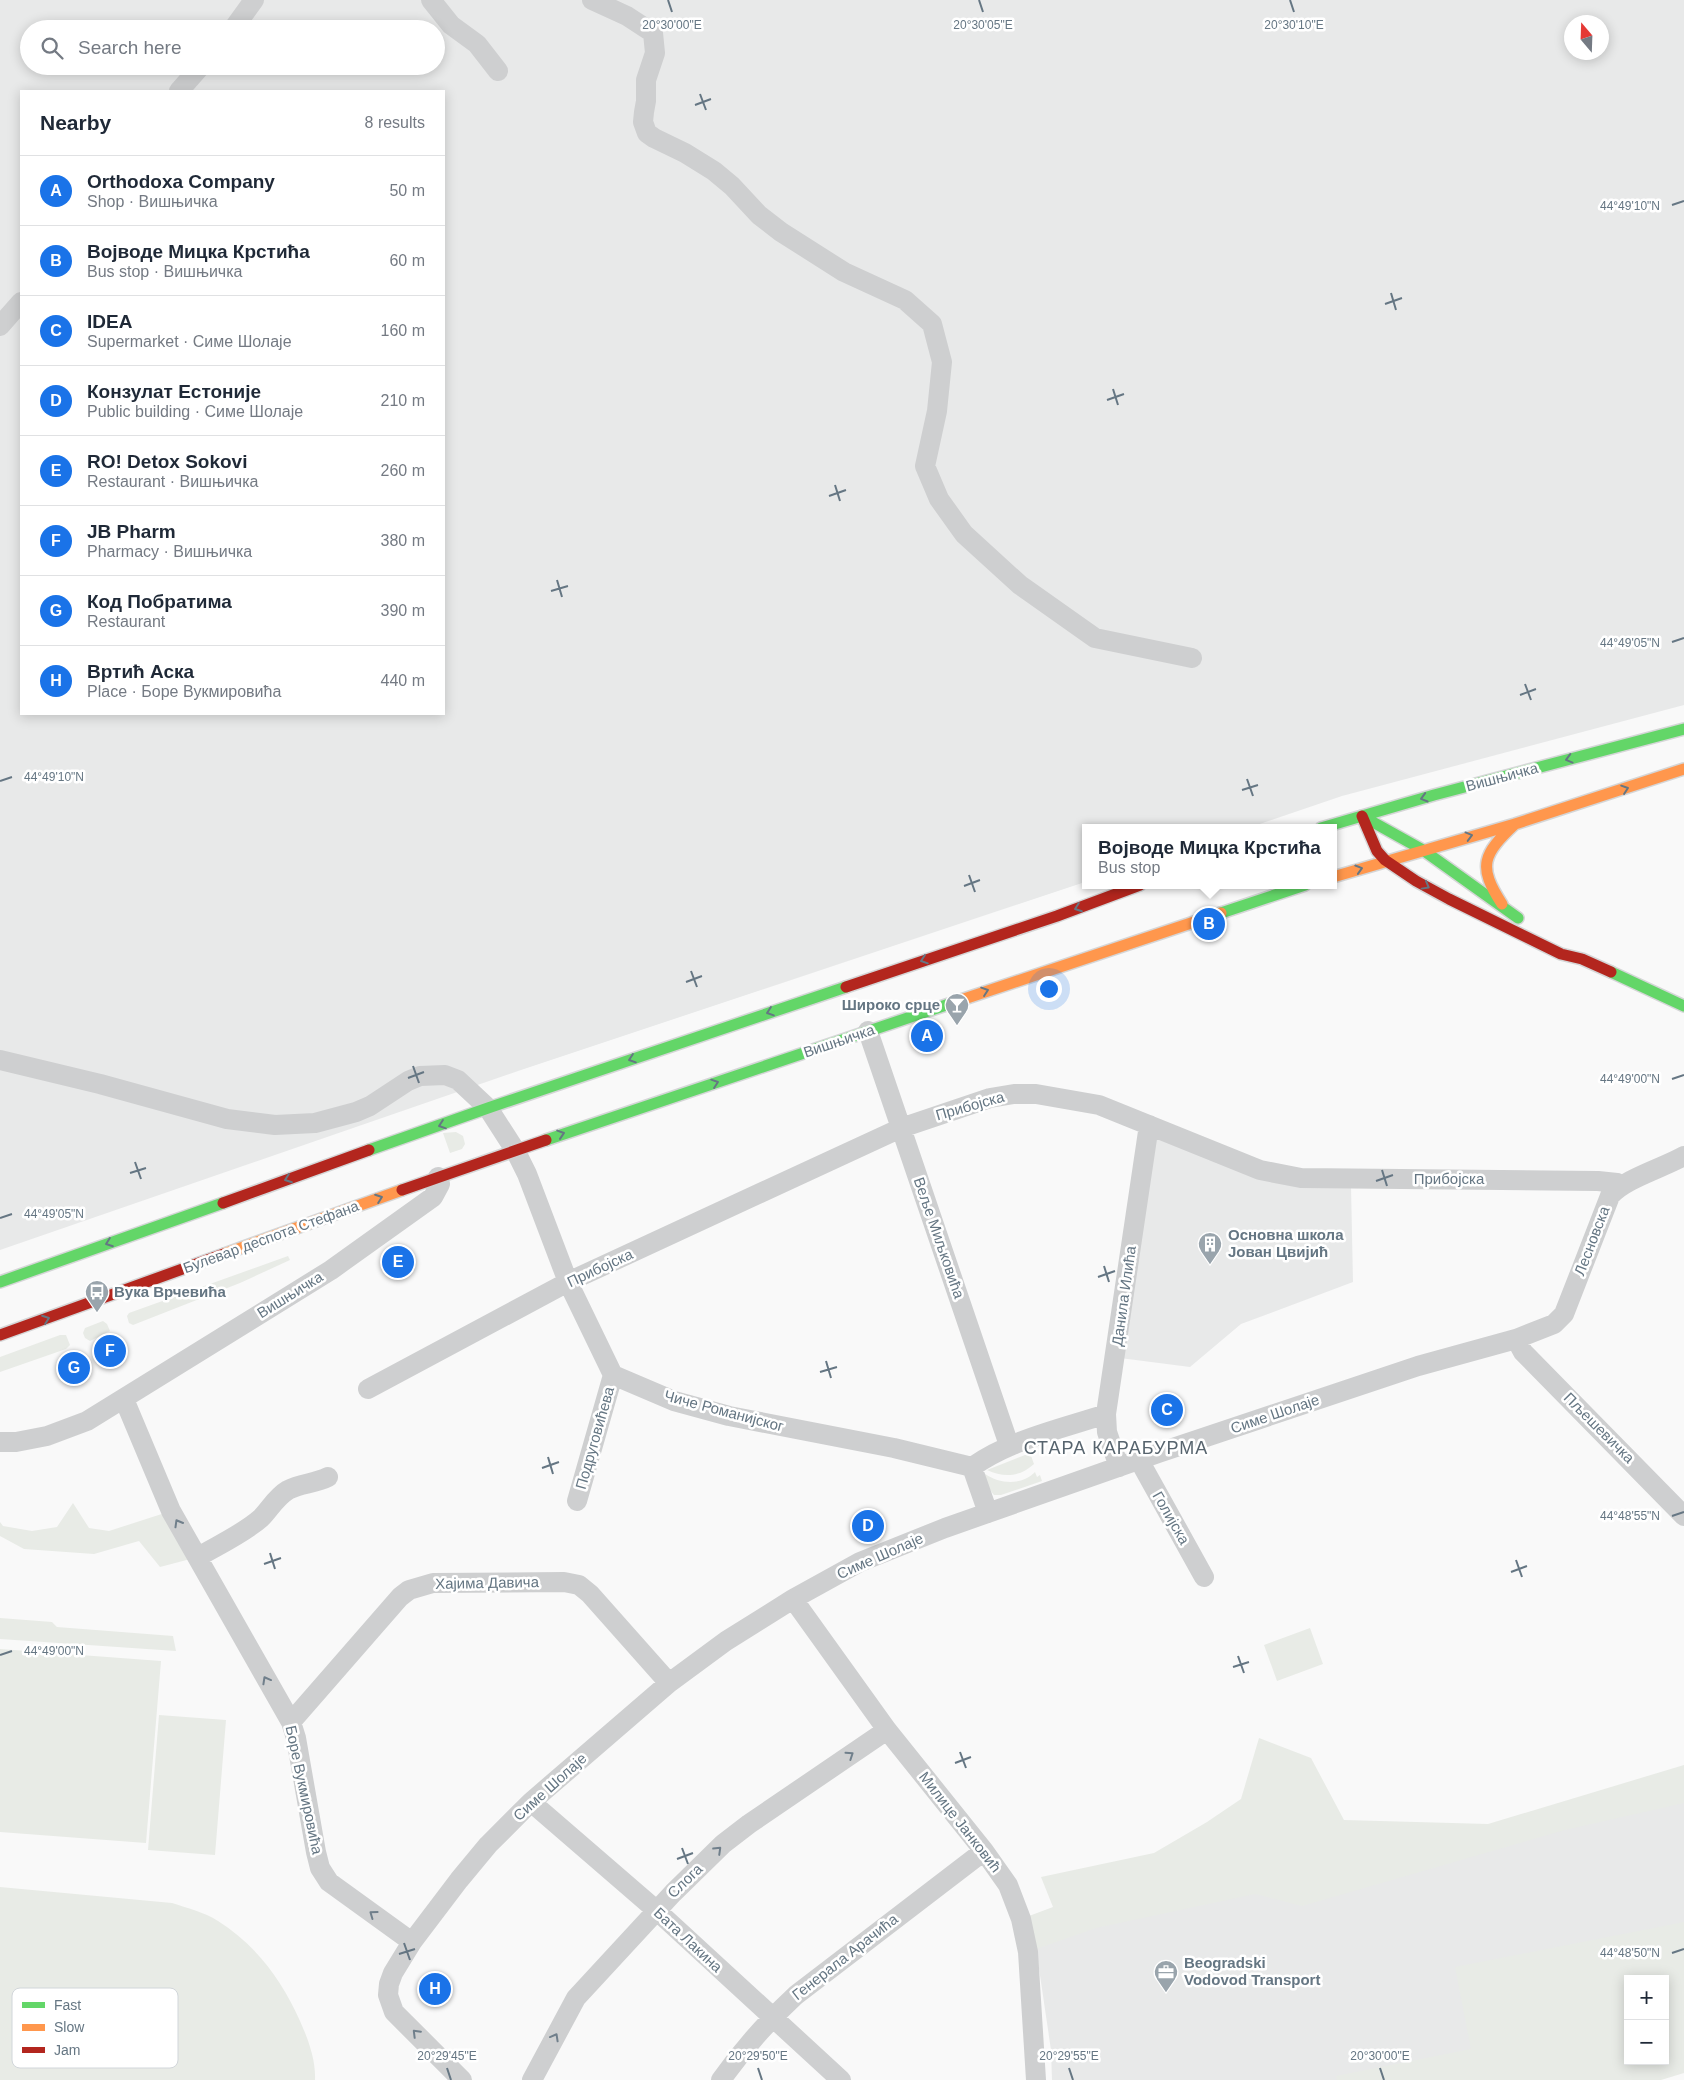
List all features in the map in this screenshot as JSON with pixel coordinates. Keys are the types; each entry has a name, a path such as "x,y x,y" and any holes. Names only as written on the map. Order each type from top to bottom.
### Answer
{"main road":[{"name":"Вишњичка","path":"1335,824 1434,795 1684,729"},
{"path":"1337,875 1515,824 1684,769"},
{"path":"1362,816 1422,850 1507,911 1568,948 1582,959"},
{"path":"1362,816 1371,840 1385,860 1450,899 1561,954 1582,959 1684,1006"},
{"path":"1507,911 1491,889 1487,880 1486,870 1489,852 1494,843 1515,824"},
{"path":"0,1282 488,1108 1057,916 1129,889"},
{"name":"Вишњичка","path":"515,1150 1293,889"},
{"name":"Булевар деспота Стефана","path":"0,1335 515,1150"}],"street":[{"path":"239,20 254,0"},
{"path":"431,0 451,25 477,44 498,71"},
{"path":"592,0 627,16 653,33 655,53 646,80 643,122 647,133 714,171 732,186 760,215 781,232 844,272 905,300 932,324 942,362 937,411 925,466 939,500 964,534 1020,584 1095,638 1192,658"},
{"path":"180,90 193,75"},
{"path":"0,326 20,303"},
{"name":"Веље Миљковића","path":"868,1030 1009,1446"},
{"path":"0,1060 100,1084 227,1119 275,1125 315,1122 356,1112 376,1102 408,1081 420,1076 445,1075 458,1080 488,1108 515,1150 527,1174 568,1282 613,1375"},
{"name":"Прибојска","path":"368,1390 568,1282 901,1128 963,1106 1014,1094 1036,1094 1099,1105 1260,1170 1301,1178 1598,1181 1621,1185"},
{"name":"Данила Илића","path":"1119,1467 1107,1432 1106,1414 1149,1125"},
{"name":"Лесновска","path":"1516,1339 1554,1324 1561,1318 1610,1196 1621,1185 1664,1167 1684,1156"},
{"name":"Вишњичка","path":"124,1399 331,1270 433,1197 440,1184 438,1177"},
{"name":"Симе Шолаје","path":"412,1942 488,1845 531,1802 669,1683 726,1641 793,1599 860,1562 988,1513 1139,1460 1418,1366 1516,1339"},
{"name":"Пљешевичка","path":"1516,1339 1523,1352 1683,1513"},
{"name":"Чиче Романијског","path":"613,1375 674,1401 729,1416 894,1448 972,1467"},
{"name":"Подруговићева","path":"577,1501 613,1375"},
{"path":"0,1442 23,1440 66,1430 86,1422 124,1399"},
{"name":"Боре Вукмировића","path":"124,1399 163,1494 291,1722 296,1738 320,1868 329,1882 412,1942"},
{"path":"988,1513 972,1467 987,1456 1009,1446 1106,1414"},
{"name":"Голијска","path":"1139,1460 1204,1577"},
{"path":"198,1557 257,1521 276,1500 289,1490 298,1486 316,1484 328,1477"},
{"name":"Хајима Давича","path":"291,1722 400,1596 414,1588 433,1583 564,1582 579,1585 590,1594 669,1683"},
{"name":"Милице Јанковић","path":"793,1599 887,1730 984,1851 1008,1885 1021,1919 1028,1952 1036,2080"},
{"name":"Слога","path":"532,2080 576,1998 656,1910 724,1844 749,1824 887,1730"},
{"name":"Бата Лакина","path":"531,1802 656,1910 841,2080"},
{"name":"Генерала Арачића","path":"721,2080 771,2017 818,1976 984,1851"},
{"path":"412,1942 389,1984 390,2004 394,2012 462,2080"}],"shaded area":[{"path":"0,0 1684,0 1684,705 1342,796 1260,824 1082,824 1082,883 521,1070 0,1250"},
{"path":"456,1132 463,1136 465,1144 462,1149 450,1153 443,1133"},
{"path":"1154,1134 1351,1186 1353,1282 1241,1324 1190,1367 1120,1358"},
{"path":"288,1256 290,1260 240,1283 133,1325 129,1323 127,1316 129,1313"},
{"path":"103,1321 107,1324 110,1331 90,1341 85,1338 83,1333 85,1328"},
{"path":"60,1335 66,1335 70,1345 66,1349 0,1372 0,1357"},
{"path":"1030,1453 1034,1464 1023,1472 1006,1475 987,1470"},
{"path":"1035,1472 1037,1477 1040,1475 1042,1481 1001,1495 994,1495 985,1477 985,1474 997,1480 1010,1482 1023,1480"},
{"path":"73,1503 89,1528 109,1531 171,1511 198,1557 160,1567 139,1541 94,1554 24,1549 0,1536 0,1522 3,1526 32,1531 57,1527"},
{"path":"0,1618 52,1622 57,1627 173,1636 176,1651 0,1639"},
{"path":"1310,1628 1323,1664 1277,1681 1264,1645"},
{"path":"0,1649 161,1661 146,1843 0,1832"},
{"path":"159,1715 226,1720 215,1855 148,1850"},
{"path":"1259,1738 1311,1758 1344,1820 1488,1824 1684,1765 1684,1803 1565,1830 1302,1906 1255,1894 1096,1928 1028,1952 1021,1919 1053,1907 1041,1877 1154,1853 1207,1822 1241,1799"},
{"path":"1684,1787 1684,2059 1669,2063 1669,1975 1624,1975 1624,2065 1663,2065 1610,2080 1052,2080 1051,2050 1032,1921 1298,1888"},
{"path":"0,1887 172,1903 218,1921 256,1952 285,1991 309,2042 313,2057 315,2080 0,2080"},
{"path":"1684,1922 1684,2073 1661,2080 1337,2080 1336,2076 1471,2049 1455,1967"}],"traffic: fast":[{"path":"1335,824 1434,795 1684,729"},
{"path":"1362,816 1423,850 1518,918"},
{"path":"1221,913 1293,889"},
{"path":"1611,972 1684,1006"},
{"path":"369,1150 846,987"},
{"path":"546,1140 958,1001"},
{"path":"0,1282 223,1203"}],"traffic: slow":[{"path":"1337,876 1515,824 1684,769"},
{"path":"1502,904 1489,880 1487,861 1490,852 1496,844 1515,824"},
{"path":"958,1001 1221,913"},
{"path":"224,1254 402,1190"}],"traffic: jam":[{"path":"1362,816 1377,851 1385,860 1416,881 1561,954 1582,959 1611,972"},
{"path":"846,987 1057,916 1129,889"},
{"path":"402,1190 546,1140"},
{"path":"223,1203 369,1150"},
{"path":"0,1335 224,1254"}],"place":[{"name":"Војводе Мицка Крстића","path":"1209,924"},
{"name":"Широко срце","path":"957,1026"},
{"name":"Orthodoxa Company","path":"927,1036"},
{"name":"RO! Detox Sokovi","path":"398,1262"},
{"name":"Основна школа Јован Цвијић","path":"1210,1265"},
{"name":"Вука Врчевића","path":"97,1313"},
{"name":"JB Pharm","path":"110,1351"},
{"name":"Код Побратима","path":"74,1368"},
{"name":"IDEA","path":"1167,1410"},
{"name":"Конзулат Естоније","path":"868,1526"},
{"name":"Вртић Аска","path":"435,1989"},
{"name":"Beogradski Vodovod Transport","path":"1166,1993"}],"district":[{"name":"СТАРА КАРАБУРМА","path":"1116,1448"}]}
